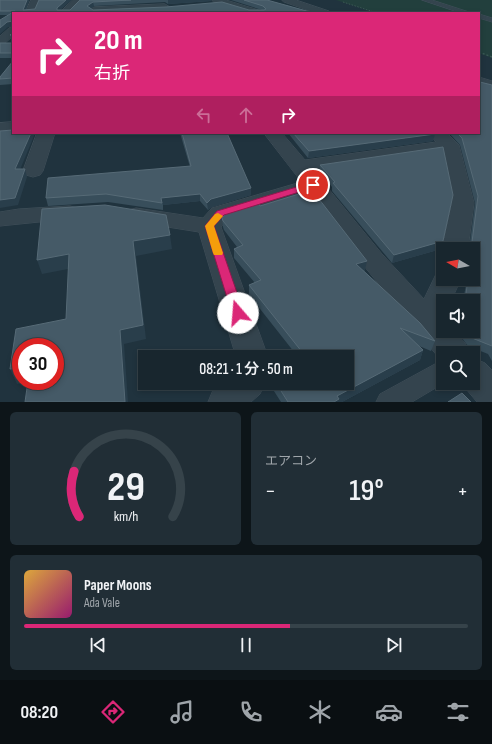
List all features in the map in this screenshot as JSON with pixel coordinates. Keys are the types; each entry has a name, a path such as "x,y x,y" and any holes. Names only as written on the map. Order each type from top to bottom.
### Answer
{"street":[{"path":"30,12 36,0"},
{"path":"65,12 78,0"},
{"path":"287,0 323,12"},
{"path":"217,2 255,12"},
{"path":"94,10 112,11 168,7"},
{"path":"0,43 12,31"},
{"path":"480,81 492,86"},
{"path":"0,128 12,127"},
{"path":"33,170 46,134"},
{"path":"274,134 306,176 448,346"},
{"path":"210,226 220,213 306,176 443,139 463,203 456,242"},
{"path":"0,219 19,216 93,211"},
{"path":"116,212 210,226"},
{"path":"210,226 250,350"},
{"path":"427,323 444,286"},
{"path":"480,381 492,394"},
{"path":"225,402 240,390"}],"lane":[{"path":"426,0 465,12"},
{"path":"480,16 492,20"},
{"path":"0,43 12,44"},
{"path":"389,402 436,375"}],"path":[{"path":"342,2 374,12"},
{"path":"480,52 492,57"}],"green space":[{"path":"336,0 492,0 492,58 480,53 480,12 373,12"}],"building":[{"path":"0,0 27,0 23,10 35,9 39,0 66,0 57,8 57,10 70,10 80,0 131,0 93,2 87,6 93,10 166,7 222,2 249,10 264,10 266,9 263,6 244,0 267,0 310,12 13,12 15,11 0,11"},
{"path":"12,13 12,21 7,22 0,28 0,20"},
{"path":"0,43 12,43 12,53 0,53"},
{"path":"12,62 12,78 0,79"},
{"path":"480,82 492,85 492,346 472,338 480,338 480,294 466,294 467,286 480,286 480,242 472,242 478,196 462,138 458,134 480,134"},
{"path":"12,130 12,134 31,134 15,169 25,169 15,198 0,200 0,131"},
{"path":"182,134 227,134 251,188 211,199 207,203 200,194 161,198 162,203 106,194 46,198 48,178 191,166"},
{"path":"294,134 435,134 309,151"},
{"path":"443,147 453,195 443,241 394,255 333,183 335,182 320,165"},
{"path":"312,190 367,261 356,264 420,323 435,341 400,328 423,350 354,387 354,350 300,350 249,285 261,280 234,249 243,245 222,218 229,210 258,202 260,206"},
{"path":"105,205 166,215 170,235 133,241 143,325 120,330 125,402 25,402 27,390 64,390 64,338 15,338 16,329 66,319 69,254 37,260 42,209"},
{"path":"12,356 12,369 10,369"},
{"path":"280,390 348,390 337,396 339,399 334,402 288,402"},
{"path":"462,393 471,402 448,402"}],"slow traffic":[{"path":"218,216 210,226 218,253"}],"route":[{"path":"238,313 210,226 220,213 313,185"}]}
